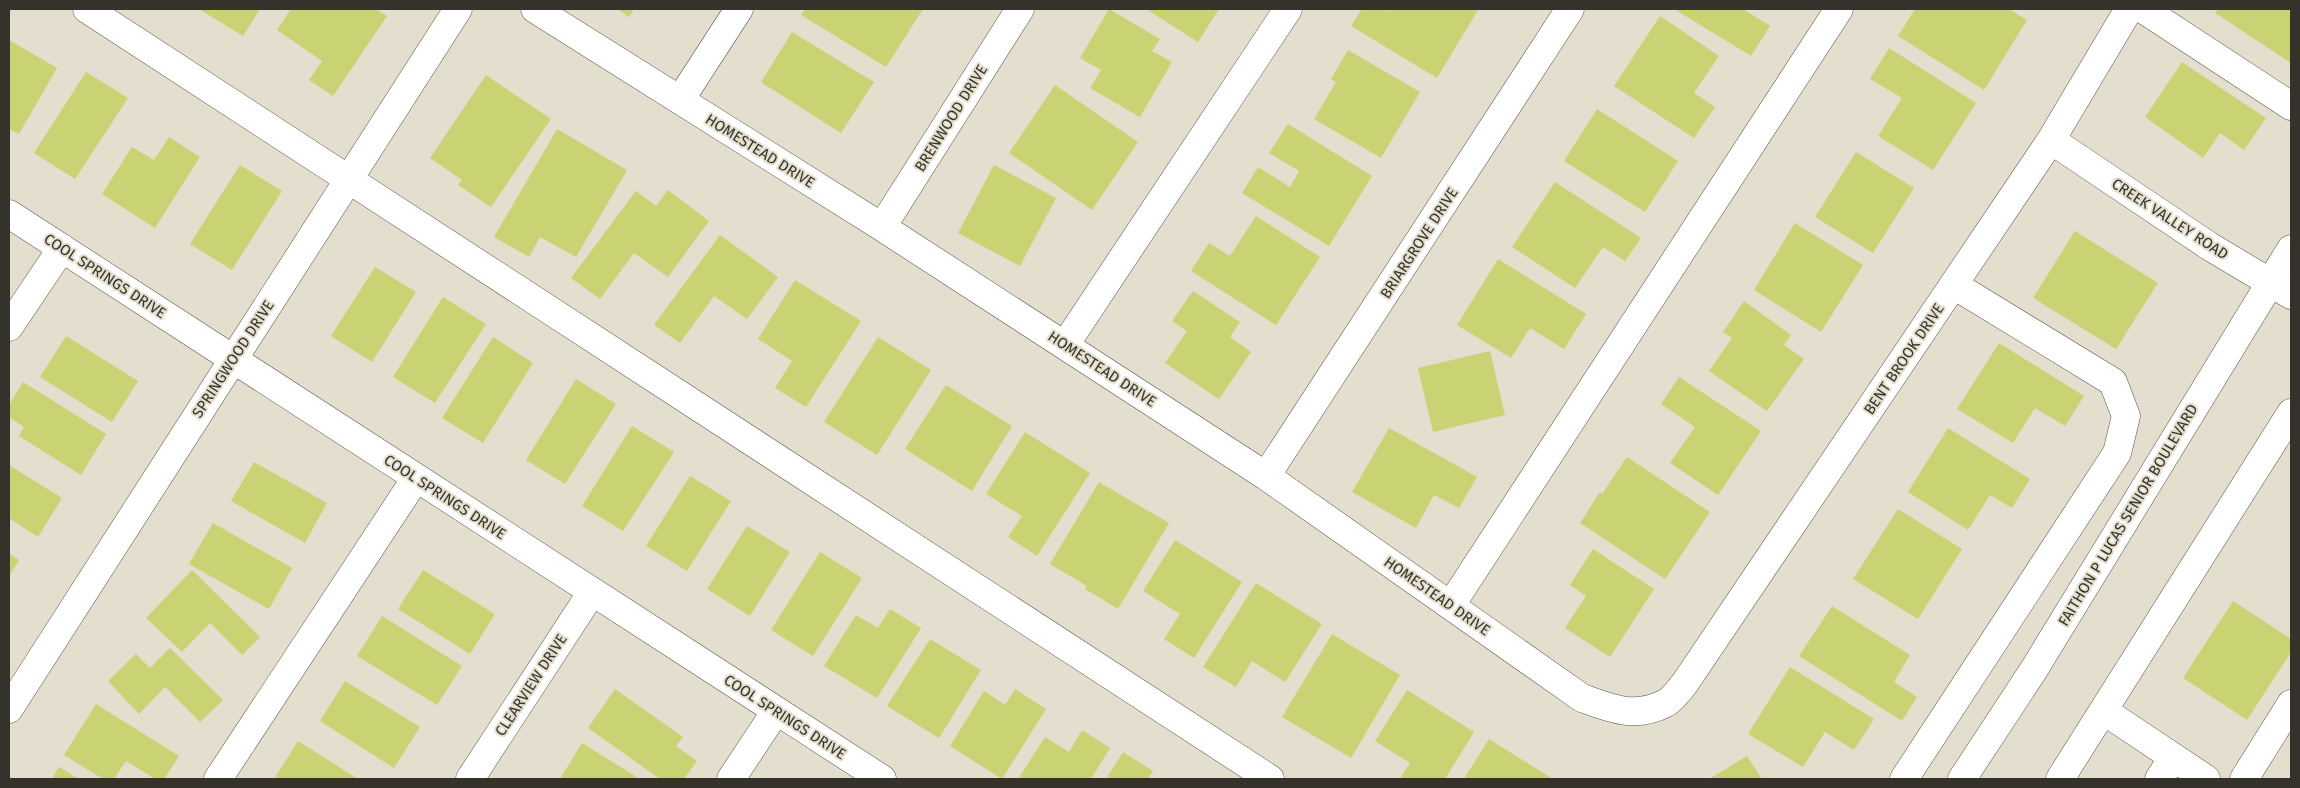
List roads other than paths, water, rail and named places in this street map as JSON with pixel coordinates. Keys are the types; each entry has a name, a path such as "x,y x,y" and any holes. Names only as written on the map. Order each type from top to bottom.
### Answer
{"street":[{"path":"87,9 1270,779"},
{"name":"SPRINGWOOD DRIVE","path":"9,709 458,9"},
{"name":"HOMESTEAD DRIVE","path":"534,9 882,227 1266,476 1582,698 1620,712 1640,712 1667,702"},
{"path":"680,100 739,9"},
{"name":"BRENWOOD DRIVE","path":"882,227 1020,9"},
{"path":"1065,345 1288,9"},
{"name":"BRIARGROVE DRIVE","path":"1266,476 1570,9"},
{"path":"1451,605 1839,9"},
{"name":"BENT BROOK DRIVE","path":"1667,702 1685,683 2051,140 2129,9"},
{"path":"2143,9 2291,106"},
{"name":"CREEK VALLEY ROAD","path":"2051,140 2208,246 2280,289"},
{"name":"COOL SPRINGS DRIVE","path":"9,214 882,779"},
{"path":"9,327 62,248"},
{"name":"FAITHON P LUCAS SENIOR BOULEVARD","path":"1962,779 2280,289 2291,249"},
{"path":"1904,779 2117,453 2126,416 2113,382 1954,284"},
{"path":"2060,779 2291,413"},
{"path":"218,779 416,478"},
{"name":"CLEARVIEW DRIVE","path":"470,779 592,592"},
{"path":"2244,779 2291,704"},
{"path":"731,779 776,711"},
{"path":"2104,711 2166,769 2206,779"}]}
